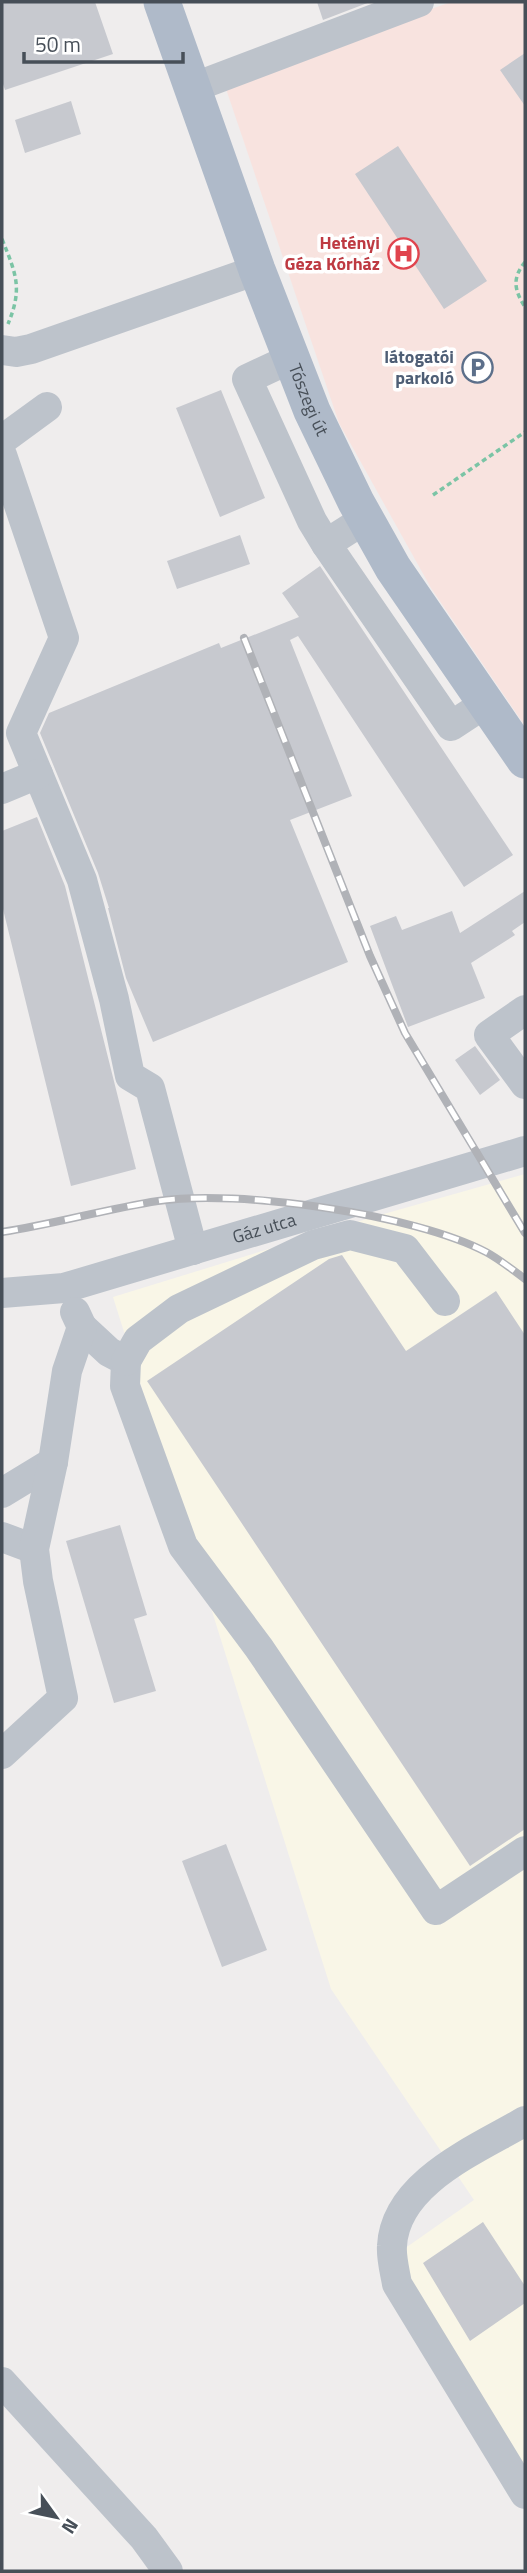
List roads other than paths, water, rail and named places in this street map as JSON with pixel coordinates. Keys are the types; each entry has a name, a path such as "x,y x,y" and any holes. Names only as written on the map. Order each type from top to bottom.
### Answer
{"main road":[{"name":"Tószegi út","path":"162,2 257,270 312,411 365,519 393,568 525,760"}],"street":[{"path":"192,88 419,2"},
{"path":"4,339 16,352 31,349 257,270"},
{"path":"292,358 247,379 312,521 451,726 486,703"},
{"path":"2,440 47,407"},
{"path":"2,455 64,638 21,733 82,880 114,999 130,1076 150,1088 193,1250"},
{"path":"326,544 365,519"},
{"path":"2,789 38,774"},
{"path":"525,1010 489,1035 525,1084"},
{"name":"Gáz utca","path":"2,1293 64,1288 525,1151"},
{"path":"445,1301 405,1249 350,1235 313,1245 179,1309 138,1340 127,1361 125,1386 183,1546 259,1648 436,1910 525,1850"},
{"path":"64,1288 82,1327 109,1352 127,1361"},
{"path":"2,1754 63,1698 38,1581 34,1549 53,1462 68,1371 82,1327"},
{"path":"2,1493 53,1462"},
{"path":"2,1536 34,1549"},
{"path":"525,2121 433,2175 412,2196 398,2221 391,2246 397,2284 525,2494"},
{"path":"2,2382 144,2538 169,2571"}],"railway":[{"path":"244,638 370,956 405,1033 525,1233"},
{"path":"2,1232 158,1201 192,1198 278,1202 372,1216 455,1238 486,1252 525,1279"}],"place":[{"name":"Hetényi Géza Kórház","path":"403,253"},
{"name":"látogatói parkoló","path":"477,367"}]}
